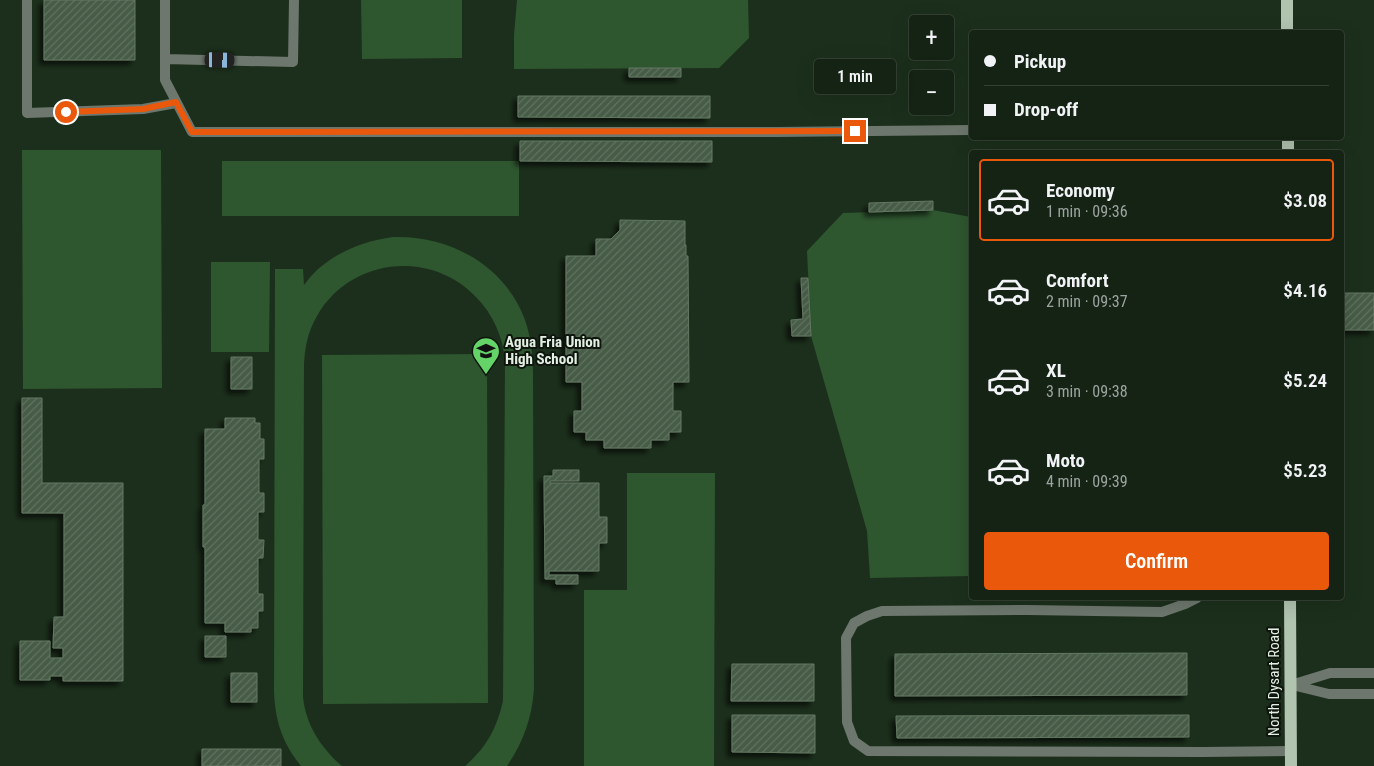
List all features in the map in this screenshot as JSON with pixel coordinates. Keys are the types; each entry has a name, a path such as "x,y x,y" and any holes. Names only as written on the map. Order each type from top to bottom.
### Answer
{"main road":[{"path":"1287,0 1287,30"},
{"name":"North Dysart Road","path":"1290,600 1291,766"}],"lane":[{"path":"27,0 27,113 143,109 176,102"},
{"path":"165,0 164,80 192,132 969,130"},
{"path":"165,59 293,62 294,0"},
{"path":"1193,600 1162,612 1028,610 882,611 867,616 854,624 846,638 847,722 854,741 868,751 1203,752 1291,750"},
{"path":"1290,685 1330,673 1374,673"},
{"path":"1290,685 1329,694 1374,694"}],"green space":[{"path":"361,0 462,0 462,58 362,59"},
{"path":"517,0 748,0 749,38 719,68 514,69"},
{"path":"22,150 161,150 162,388 23,389"},
{"path":"222,161 519,161 519,216 222,216"},
{"path":"933,210 969,217 969,576 870,578 867,531 811,336 807,251 843,213"},
{"path":"393,237 434,241 472,257 489,269 504,284 516,301 529,333 533,366 534,689 526,730 507,766 465,766 490,737 503,701 504,352 496,326 482,304 457,282 436,272 414,267 392,267 370,272 349,282 331,297 317,316 309,333 304,364 303,697 307,717 321,744 342,766 301,766 284,740 276,712 274,690 275,269 303,269 304,285 322,266 343,252 380,239"},
{"path":"211,262 270,262 269,352 211,352"},
{"path":"487,354 488,703 323,704 322,355"},
{"path":"627,473 715,473 714,766 584,766 584,590 627,590"}],"building":[{"path":"44,0 135,0 135,60 44,60"},
{"path":"629,68 681,68 681,77 629,77"},
{"path":"518,96 710,96 710,118 518,117"},
{"path":"520,141 712,141 712,162 520,161"},
{"path":"933,201 933,210 869,212 869,203"},
{"path":"620,220 685,221 685,245 686,256 688,256 689,382 673,382 673,411 681,411 681,432 669,432 669,440 651,440 651,448 604,448 604,440 586,440 586,432 574,432 574,411 582,411 582,382 566,382 566,256 596,256 596,239 611,239 620,230"},
{"path":"801,278 808,278 811,336 792,336 791,320 803,319"},
{"path":"1344,293 1374,293 1374,330 1344,330"},
{"path":"231,357 252,357 252,389 231,389"},
{"path":"22,398 42,398 42,483 123,483 123,681 63,681 63,676 50,676 50,680 20,680 20,641 50,641 50,658 63,658 63,648 53,648 54,617 64,617 64,513 22,513"},
{"path":"225,418 255,418 255,423 260,423 260,439 264,439 264,459 259,459 259,493 264,493 264,512 258,512 258,540 264,540 263,558 258,558 258,594 263,594 263,611 258,611 258,628 251,628 251,632 225,632 225,623 205,623 203,505 205,505 205,429 225,429"},
{"path":"553,470 579,470 579,481 550,481 550,483 599,483 599,517 607,517 607,543 599,543 599,571 549,571 549,575 578,575 578,584 556,584 556,579 545,579 544,476 553,476"},
{"path":"205,636 226,636 226,657 205,657"},
{"path":"1187,653 1187,695 895,696 895,654"},
{"path":"732,664 814,664 814,701 731,701"},
{"path":"231,673 257,673 257,702 231,702"},
{"path":"732,715 815,715 815,753 732,752"},
{"path":"1189,715 1189,737 897,738 896,716"},
{"path":"202,749 281,749 281,766 202,766"}],"place":[{"name":"Agua Fria Union High School","path":"486,375"}],"route":[{"path":"66,112 143,109 176,102 192,132 855,131"}]}
